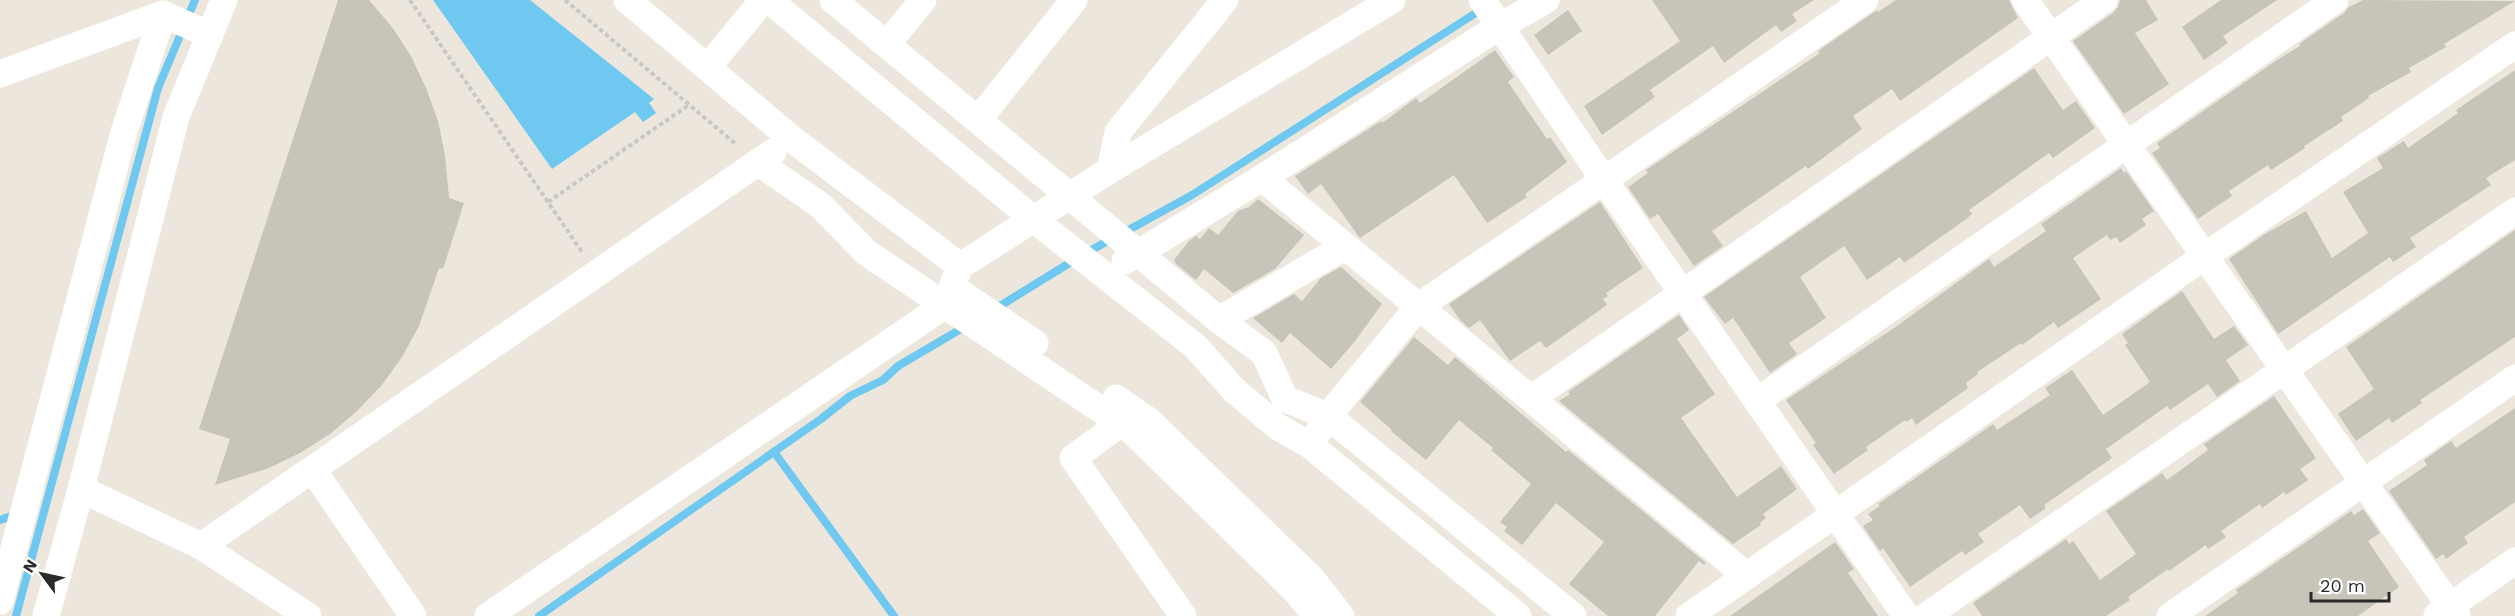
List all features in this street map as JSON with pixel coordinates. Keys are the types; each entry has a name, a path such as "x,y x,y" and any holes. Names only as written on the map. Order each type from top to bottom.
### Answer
{"street":[{"path":"46,616 81,489 176,117 224,0"},
{"path":"627,0 792,139 953,286 1121,423 1295,590 1316,616"},
{"path":"708,67 763,0"},
{"path":"769,0 1033,219 1196,347 1234,390 1278,428 1310,445 1518,616"},
{"path":"833,0 1219,320 1264,353 1285,399 1328,416 1573,616"},
{"path":"887,44 923,0"},
{"path":"978,120 1074,0"},
{"path":"1110,170 1118,132 1225,0"},
{"path":"488,616 953,286 1033,219 1392,0"},
{"path":"1482,0 1906,616"},
{"path":"1104,275 1137,252 1262,178 1500,26 1546,0"},
{"path":"1310,445 1328,416 1419,306 1865,0"},
{"path":"2025,0 2363,482 2448,613 2515,561"},
{"path":"1532,398 1681,292 2104,0"},
{"path":"1756,401 2335,0"},
{"path":"0,74 163,14 210,35"},
{"path":"0,601 124,132 163,14"},
{"path":"1689,616 2205,256 2515,45"},
{"path":"201,546 792,139"},
{"path":"759,163 820,205 867,253 953,286 1148,420 1312,579 1341,616"},
{"path":"1262,178 1747,576"},
{"path":"1926,616 2515,211"},
{"path":"1219,320 1344,247"},
{"path":"1234,390 1264,353"},
{"path":"2170,616 2515,378"},
{"path":"1121,423 1073,458 1183,616"},
{"path":"313,470 413,616"},
{"path":"81,489 201,546 308,616"}],"path":[{"path":"410,0 597,274"},
{"path":"565,0 759,163"},
{"path":"548,202 689,105"}],"water":[{"path":"433,0 530,0 654,99 649,103 656,113 643,122 635,112 552,169"}],"building":[{"path":"338,0 369,0 392,27 411,56 438,121 445,155 449,198 464,203 443,269 439,268 419,326 402,357 381,386 330,434 300,453 269,468 215,485 230,439 199,429"},
{"path":"1652,0 1814,0 1792,14 1797,21 1781,32 1776,25 1724,63 1713,46 1650,90 1655,97 1602,135 1584,106 1680,41"},
{"path":"1896,0 2009,0 2018,18 1900,101 1892,89 1853,116 1862,129 1808,169 1806,166 1712,231 1723,246 1694,266 1658,214 1650,219 1628,187 1648,173 1646,170 1820,53 1818,51 1877,10 1878,12"},
{"path":"2120,0 2146,0 2158,20 2135,33 2169,84 2124,114 2073,41 2113,13"},
{"path":"2221,0 2277,0 2223,36 2228,43 2204,60 2182,27"},
{"path":"2363,0 2515,1 2444,44 2446,47 2409,68 2411,72 2368,96 2369,98 2341,117 2343,121 2304,146 2305,148 2271,170 2268,165 2229,191 2232,196 2198,219 2152,153 2160,148 2157,143 2300,46 2299,44 2344,13 2349,7"},
{"path":"1568,10 1582,31 1548,55 1534,35"},
{"path":"1495,50 1514,77 1508,82 1547,139 1550,137 1567,162 1525,194 1527,197 1487,223 1454,175 1360,238 1321,184 1308,194 1295,176 1381,121 1382,123 1416,98 1420,103"},
{"path":"2034,68 2063,110 2076,101 2095,128 2053,158 2049,153 1969,210 1972,214 1965,220 1904,263 1900,257 1867,280 1844,246 1800,277 1826,318 1789,343 1797,354 1770,373 1733,318 1725,324 1704,297"},
{"path":"2515,70 2515,160 2486,178 2491,185 2410,238 2416,247 2393,262 2390,257 2278,334 2229,259 2265,234 2306,211 2332,258 2368,233 2343,192 2383,168 2377,158 2404,141 2408,148 2458,113 2456,110"},
{"path":"2121,168 2124,173 2126,171 2154,211 2142,219 2146,225 2120,243 2116,237 2110,240 2107,235 2073,258 2101,299 2058,328 2054,322 2022,345 2021,343 1977,372 1978,374 1966,383 1968,388 1916,425 1912,418 1906,422 1905,420 1866,447 1868,450 1834,474 1813,445 1816,443 1786,400 1897,326 1989,259 1994,267 2046,231 2041,224"},
{"path":"1258,199 1304,235 1275,269 1233,293 1204,269 1196,280 1176,264 1174,260 1189,241 1196,236 1200,239 1209,228 1218,235 1238,211 1249,207"},
{"path":"1600,202 1643,268 1606,293 1608,296 1603,299 1607,305 1546,348 1540,341 1510,361 1480,320 1469,328 1460,320 1449,304"},
{"path":"2515,230 2515,337 2420,400 2422,403 2392,423 2389,418 2356,441 2338,414 2374,389 2346,347"},
{"path":"1341,267 1382,304 1331,369 1290,333 1282,343 1253,318 1294,294 1302,301 1321,278"},
{"path":"2182,291 2214,339 2234,326 2248,345 2226,360 2240,381 2217,397 2208,384 2170,410 2167,406 2106,449 2112,458 2044,505 2046,508 2030,519 2020,505 1978,534 1984,542 1965,555 1962,551 1910,587 1883,548 1880,551 1863,526 1873,520 1868,514 1880,506 1878,504 1993,424 1997,430 2050,395 2045,388 2072,370 2103,415 2150,382 2125,345 2128,343 2122,334"},
{"path":"1679,315 1689,330 1677,339 1715,394 1681,418 1737,497 1781,466 1797,489 1763,514 1766,518 1760,523 1761,525 1733,544 1559,401 1570,394 1568,392"},
{"path":"1414,337 1448,365 1455,357 1566,452 1568,450 1706,563 1704,565 1699,561 1655,616 1608,616 1569,584 1604,542 1556,503 1522,545 1504,531 1507,527 1500,522 1531,484 1491,450 1493,448 1459,420 1426,460 1360,402"},
{"path":"2274,396 2316,458 2300,469 2308,480 2286,495 2284,492 2262,508 2260,504 2221,531 2226,537 2208,549 2206,545 2169,571 2168,569 2128,597 2130,600 2106,616 1982,616 1973,603 2066,539 2069,544 2073,541 2100,580 2136,554 2106,511 2162,473 2167,480 2208,450 2204,444"},
{"path":"2515,408 2515,502 2464,537 2468,543 2446,559 2443,554 2436,559 2389,491 2427,465 2424,460 2451,441 2456,448"},
{"path":"2363,509 2380,533 2368,541 2399,587 2358,616 2205,616 2238,593 2236,590 2351,511 2354,515"},
{"path":"1835,542 1854,569 1848,573 1878,616 1730,616"}],"waterway":[{"path":"16,616 158,88 195,0"},
{"path":"1123,233 1192,195 1482,9"},
{"path":"1086,253 1113,238"},
{"path":"995,309 1076,259"},
{"path":"539,616 821,419 850,396 883,380 898,366 966,326"},
{"path":"774,452 894,616"},
{"path":"0,520 17,514"}]}
